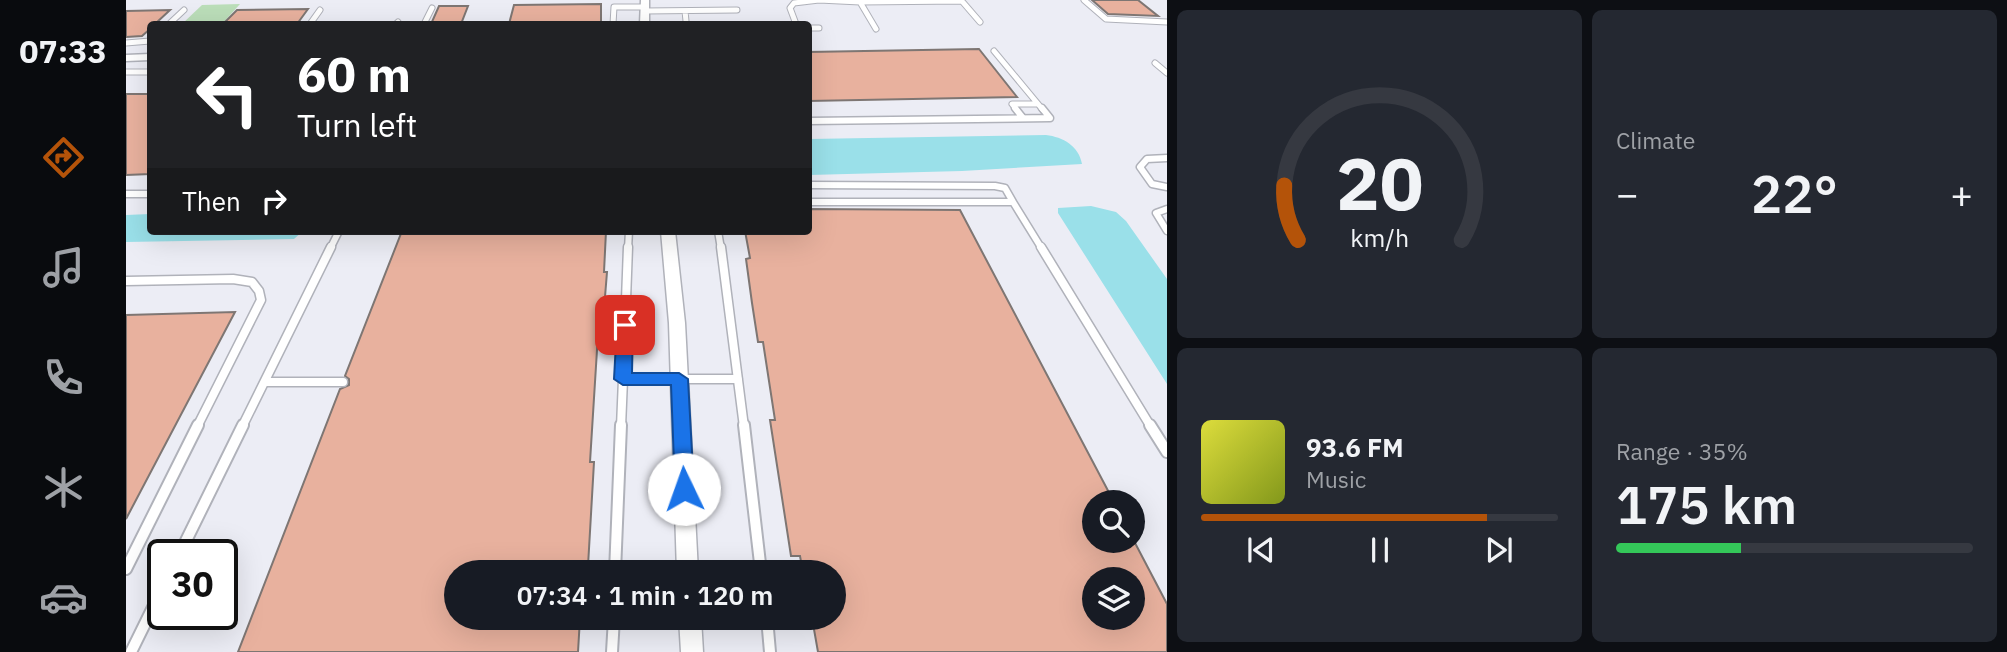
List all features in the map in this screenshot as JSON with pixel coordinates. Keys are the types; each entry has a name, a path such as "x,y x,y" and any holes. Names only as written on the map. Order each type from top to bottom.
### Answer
{"street":[{"path":"126,58 147,57"},
{"path":"668,235 679,379 687,560"},
{"path":"691,630 692,652"}],"lane":[{"path":"795,21 790,8 794,3 819,0 961,0 980,22"},
{"path":"1084,0 1106,19 1167,22"},
{"path":"860,2 876,29"},
{"path":"613,21 614,7 645,6 685,11 737,10"},
{"path":"426,21 432,8"},
{"path":"172,21 184,10"},
{"path":"312,21 320,10"},
{"path":"685,11 686,21"},
{"path":"812,28 819,28"},
{"path":"126,43 147,41"},
{"path":"812,121 1050,118 993,51"},
{"path":"1155,63 1167,74"},
{"path":"126,72 147,72"},
{"path":"1023,118 1012,104 1038,104"},
{"path":"1167,158 1147,159 1140,167 1152,184 1167,187"},
{"path":"812,185 1005,188 1167,452"},
{"path":"126,194 147,194"},
{"path":"812,202 1013,202"},
{"path":"1167,209 1156,214 1167,231"},
{"path":"187,539 337,235"},
{"path":"615,560 629,235"},
{"path":"719,235 760,560"},
{"path":"126,281 233,279 252,282 259,291 261,300 126,569"},
{"path":"623,379 737,379"},
{"path":"265,382 343,382"},
{"path":"131,652 147,620"},
{"path":"612,652 613,630"},
{"path":"767,630 770,652"}],"green space":[{"path":"240,4 225,21 185,21 202,5"}],"water":[{"path":"1046,135 1074,147 1082,164 962,171 812,175 812,139"},
{"path":"1091,206 1116,212 1126,221 1167,279 1167,384 1058,213 1058,208"},
{"path":"147,214 147,235 298,235 294,239 126,242 126,215"}],"building":[{"path":"1092,0 1138,0 1158,16 1108,14"},
{"path":"601,4 601,21 510,21 514,5"},
{"path":"439,6 468,6 462,21 432,21"},
{"path":"308,9 299,21 226,21 237,10"},
{"path":"170,10 158,21 147,21 147,32 142,36 126,37 126,11"},
{"path":"979,49 1017,97 812,101 812,52"},
{"path":"126,94 147,94 147,174 126,175"},
{"path":"812,209 960,210 1108,490 1082,490 1082,553 1140,553 1167,604 1167,652 818,652 814,630 846,630 846,560 801,560 800,556 791,556 770,420 775,420 763,342 758,342 746,259 750,258 746,235 812,235"},
{"path":"400,235 606,235 604,272 607,272 602,334 598,334 590,462 594,462 588,560 444,560 444,630 579,630 578,652 238,652 340,389 349,385 349,379 345,376"},
{"path":"235,312 126,519 126,315"}],"route":[{"path":"625,325 623,379 679,379 684,489"}]}
